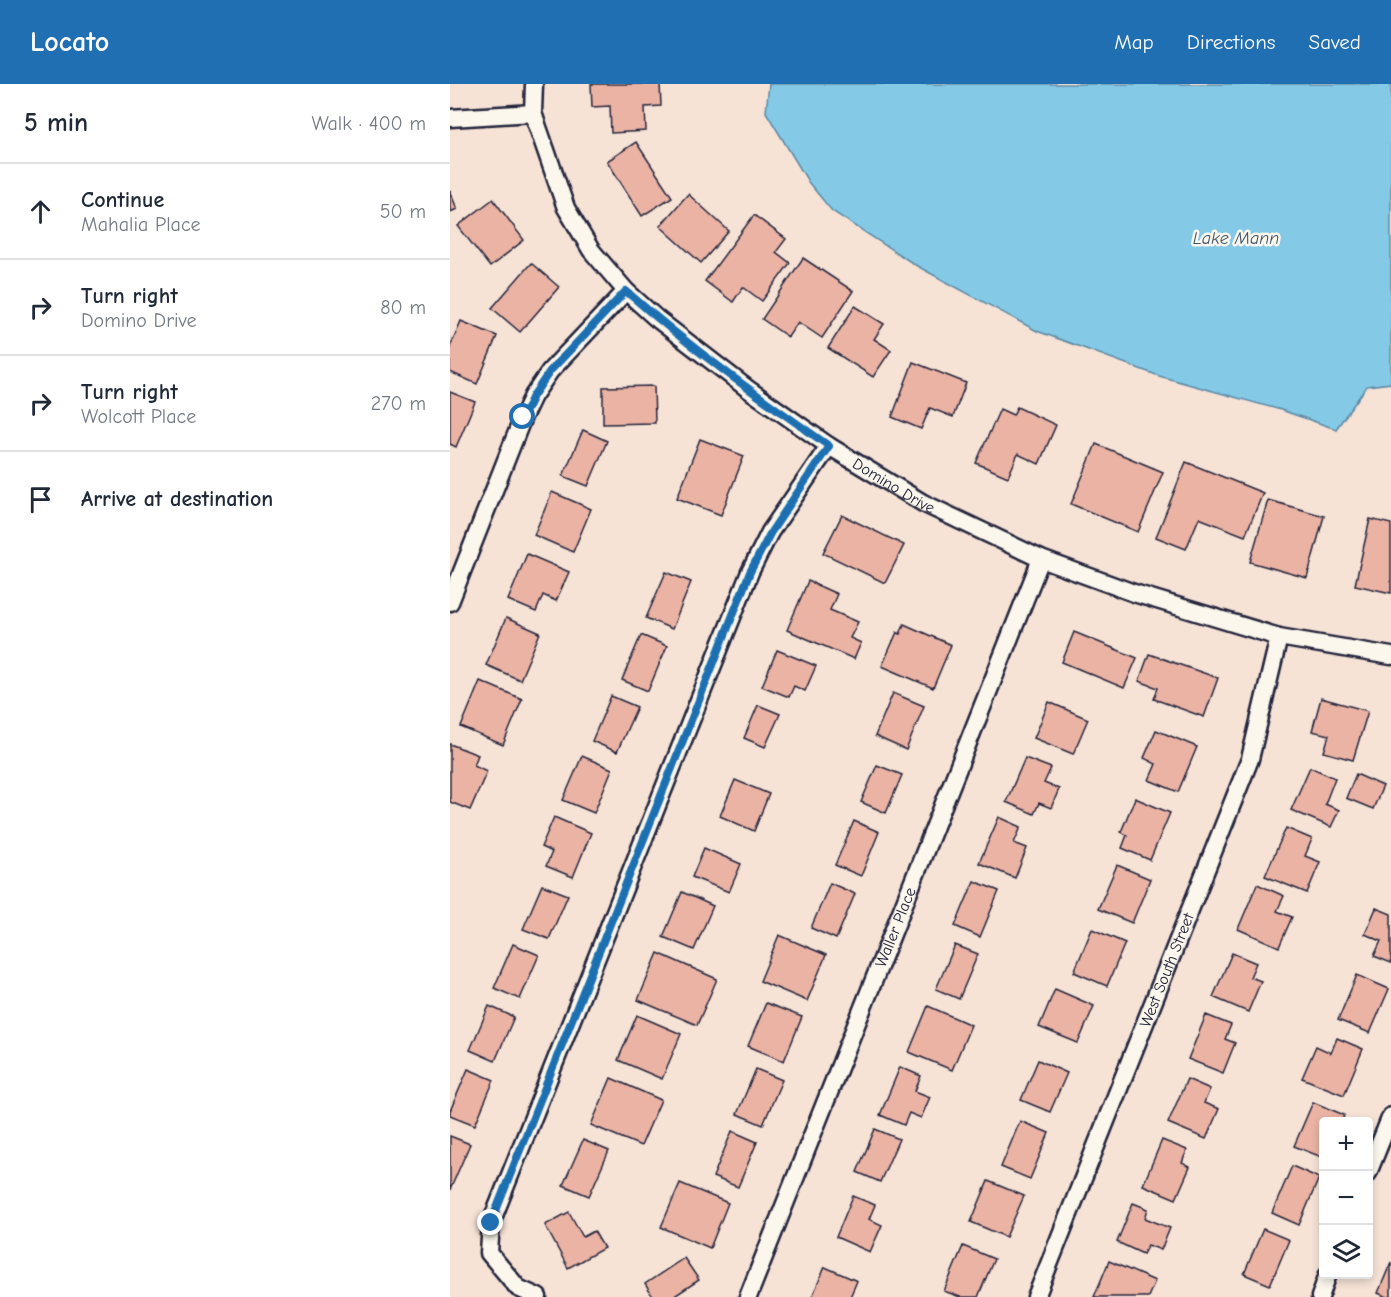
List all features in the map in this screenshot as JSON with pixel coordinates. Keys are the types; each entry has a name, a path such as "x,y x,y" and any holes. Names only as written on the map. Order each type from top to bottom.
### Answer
{"street":[{"name":"Domino Drive","path":"534,84 533,113 566,207 591,250 626,291 656,318 748,389 829,446 923,502 1041,558 1134,593 1279,637 1391,656"},
{"path":"450,118 533,113"},
{"path":"450,602 533,396 550,371 626,291"},
{"path":"538,1297 518,1288 489,1253 491,1223 750,572 771,532 829,446"},
{"name":"Waller Place","path":"748,1297 1041,558"},
{"name":"West South Street","path":"1036,1297 1250,759 1279,637"},
{"path":"1369,1171 1391,1116"},
{"path":"1320,1297 1327,1279"}],"water":[{"name":"Lake Mann","path":"769,84 1391,84 1391,383 1367,386 1336,429 1281,410 1159,376 1037,331 917,266 832,211 809,183 766,112"}],"building":[{"path":"591,84 660,84 661,106 645,107 646,131 611,133 610,106 592,107"},
{"path":"636,142 672,197 642,216 607,161"},
{"path":"450,191 457,209 450,212"},
{"path":"688,194 729,231 701,263 660,226"},
{"path":"493,199 524,240 490,267 458,226"},
{"path":"754,215 786,239 776,252 790,263 762,301 743,287 733,302 705,281"},
{"path":"803,258 853,291 822,338 798,322 788,337 762,319"},
{"path":"531,263 559,287 520,332 492,308"},
{"path":"855,306 884,324 874,339 891,350 873,377 828,348"},
{"path":"461,321 497,336 477,384 450,372 450,347"},
{"path":"913,362 966,383 953,417 930,408 921,429 892,417"},
{"path":"654,386 655,423 603,424 603,387"},
{"path":"450,392 475,402 456,447 450,444"},
{"path":"1017,407 1056,425 1039,464 1018,454 1008,477 976,463 1000,409 1013,415"},
{"path":"583,430 607,441 588,486 563,476"},
{"path":"700,439 744,456 721,515 677,498"},
{"path":"1096,444 1163,472 1138,532 1071,504"},
{"path":"1186,462 1263,493 1245,536 1199,518 1186,549 1156,537"},
{"path":"552,492 591,509 573,552 534,535"},
{"path":"1268,500 1324,516 1307,578 1250,562"},
{"path":"842,515 904,545 885,583 823,553"},
{"path":"1370,519 1391,524 1391,593 1355,585"},
{"path":"527,554 569,572 556,601 543,595 536,612 508,600"},
{"path":"666,572 691,582 672,629 646,618"},
{"path":"808,581 837,594 830,610 858,622 850,638 861,643 854,659 787,630"},
{"path":"506,618 540,633 520,680 486,665"},
{"path":"904,624 951,645 933,688 882,666 897,632 900,634"},
{"path":"1074,632 1137,658 1124,688 1062,662"},
{"path":"641,635 667,646 648,691 622,680"},
{"path":"777,650 816,666 805,691 794,686 789,697 762,686"},
{"path":"1149,654 1218,678 1204,717 1154,699 1158,688 1139,681"},
{"path":"480,681 522,699 503,745 461,727"},
{"path":"893,693 924,706 906,750 875,736"},
{"path":"611,696 637,707 617,752 592,741"},
{"path":"1321,698 1368,711 1353,760 1324,752 1329,735 1312,731"},
{"path":"1049,702 1088,719 1073,754 1034,738"},
{"path":"758,705 780,714 765,747 744,738"},
{"path":"1156,730 1197,747 1178,792 1149,780 1156,764 1144,758"},
{"path":"450,744 478,755 474,765 487,771 470,810 450,802"},
{"path":"582,756 612,769 594,813 563,800"},
{"path":"1025,758 1051,768 1044,783 1059,789 1051,808 1039,803 1034,814 1006,802"},
{"path":"877,765 902,775 886,813 861,802"},
{"path":"1310,767 1335,778 1325,804 1339,810 1331,827 1291,810"},
{"path":"1356,774 1383,786 1373,809 1346,798"},
{"path":"735,780 769,794 754,831 720,816"},
{"path":"1135,798 1170,813 1150,860 1122,848 1127,835 1121,832"},
{"path":"554,817 591,833 573,877 546,866 552,852 541,847"},
{"path":"999,817 1021,827 1014,843 1027,848 1015,878 979,863"},
{"path":"854,821 879,832 861,876 835,865"},
{"path":"1286,828 1312,839 1305,856 1320,862 1307,893 1265,876"},
{"path":"704,848 741,864 729,892 692,877"},
{"path":"1117,865 1150,879 1132,923 1098,909"},
{"path":"974,881 999,891 980,937 955,926"},
{"path":"830,883 855,894 836,939 811,928"},
{"path":"1257,884 1284,896 1277,911 1292,917 1279,947 1238,929"},
{"path":"542,885 568,895 549,939 523,929"},
{"path":"682,892 713,906 694,950 663,937"},
{"path":"1376,908 1391,914 1391,963 1374,956 1381,941 1365,934"},
{"path":"1092,929 1125,943 1107,986 1074,972"},
{"path":"779,935 826,955 807,1001 760,981"},
{"path":"513,944 539,955 520,999 494,988"},
{"path":"955,945 978,954 959,999 936,989"},
{"path":"658,953 717,979 697,1025 638,1000"},
{"path":"1232,953 1256,963 1250,977 1261,981 1248,1012 1213,997"},
{"path":"1357,975 1389,989 1370,1033 1338,1020"},
{"path":"1055,989 1094,1006 1078,1043 1039,1027"},
{"path":"766,1003 802,1017 784,1061 748,1046"},
{"path":"489,1006 514,1017 495,1061 470,1050"},
{"path":"928,1006 971,1025 952,1070 909,1052"},
{"path":"637,1015 681,1034 662,1079 618,1060"},
{"path":"1206,1015 1231,1025 1225,1039 1235,1043 1223,1073 1188,1059"},
{"path":"1337,1038 1363,1049 1344,1095 1302,1078 1316,1046 1331,1053"},
{"path":"1038,1060 1067,1073 1050,1112 1021,1100"},
{"path":"900,1067 921,1076 915,1091 930,1097 921,1118 909,1113 904,1125 880,1115"},
{"path":"468,1069 494,1080 475,1125 450,1115"},
{"path":"756,1069 782,1080 763,1125 737,1114"},
{"path":"611,1078 661,1100 641,1146 591,1125"},
{"path":"1187,1079 1210,1089 1204,1103 1219,1109 1206,1139 1168,1123"},
{"path":"1313,1102 1344,1115 1343,1117 1319,1117 1319,1156 1294,1146"},
{"path":"1020,1121 1049,1133 1030,1179 1001,1167"},
{"path":"875,1129 899,1139 880,1182 857,1172"},
{"path":"732,1131 757,1142 738,1187 713,1177"},
{"path":"450,1136 470,1144 450,1190"},
{"path":"583,1140 609,1151 589,1196 563,1185"},
{"path":"1162,1140 1187,1150 1182,1163 1190,1167 1176,1199 1143,1185"},
{"path":"1292,1166 1319,1178 1299,1225 1272,1213"},
{"path":"988,1181 1024,1196 1006,1237 971,1222"},
{"path":"680,1183 728,1203 710,1248 661,1227"},
{"path":"853,1196 875,1205 869,1219 882,1225 870,1252 836,1237"},
{"path":"1133,1203 1148,1209 1145,1218 1170,1228 1161,1250 1148,1245 1143,1254 1117,1242"},
{"path":"569,1212 583,1237 594,1231 604,1248 568,1268 545,1225"},
{"path":"1263,1229 1289,1240 1270,1285 1244,1274"},
{"path":"963,1246 994,1259 978,1297 960,1297 944,1291"},
{"path":"684,1258 699,1280 673,1297 653,1297 645,1284"},
{"path":"1109,1261 1155,1281 1148,1297 1094,1297"},
{"path":"1391,1262 1391,1297 1387,1297 1378,1293"},
{"path":"825,1267 857,1281 850,1297 812,1297"}],"route":[{"path":"491,1223 750,572 771,532 829,446 748,389 656,318 626,291 550,371 533,396 523,417"}]}
